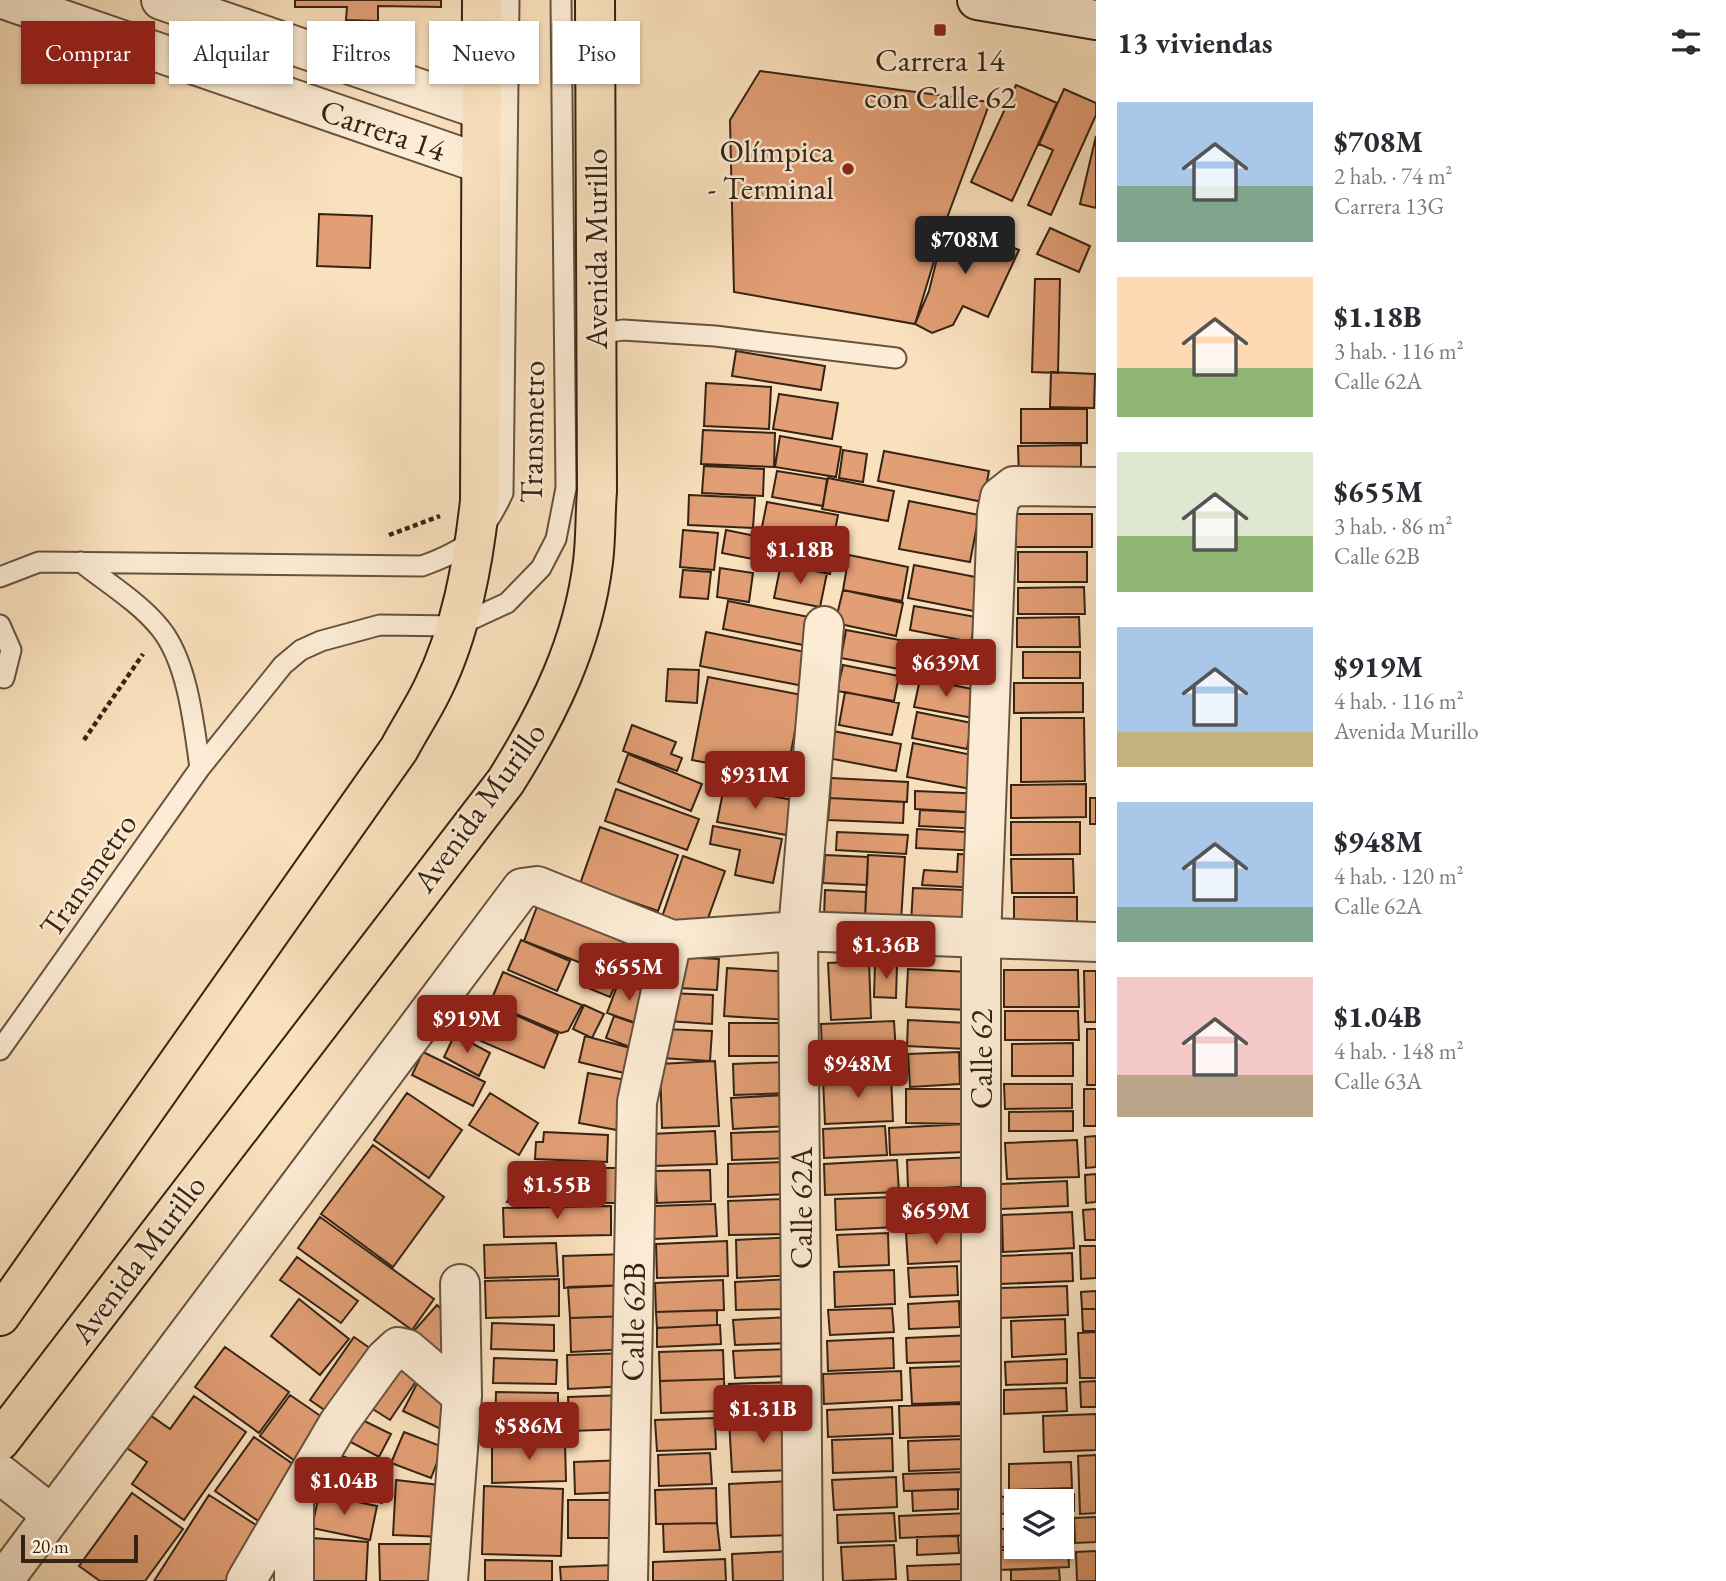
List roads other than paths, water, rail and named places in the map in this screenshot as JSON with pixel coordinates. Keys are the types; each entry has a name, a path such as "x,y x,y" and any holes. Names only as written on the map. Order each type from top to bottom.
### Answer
{"main road":[{"path":"0,1317 399,749 434,687 457,626 476,540 480,501 482,0"},
{"name":"Avenida Murillo","path":"0,1441 506,781 543,722 568,664 583,615 593,561 597,334 595,0"}],"street":[{"name":"Carrera 14","path":"6,0 482,164"},
{"name":"Carrera 14","path":"161,0 482,110"},
{"path":"977,0 1096,20"},
{"name":"Calle 62","path":"981,1581 981,939 996,513 1000,496 1014,486 1096,487"},
{"name":"Calle 62A","path":"803,1581 799,931 824,626"},
{"path":"3,1577 457,978 510,901 522,888 537,886 672,940 799,931 1096,942"},
{"name":"Calle 62B","path":"628,1581 637,1102 672,940"},
{"path":"448,1581 462,1396 460,1284"},
{"path":"246,1581 338,1424 385,1359 398,1347 407,1349 462,1396"},
{"path":"0,1474 52,1515"},
{"path":"294,1501 294,1581"}],"lane":[{"name":"Transmetro","path":"0,577 39,562 422,566 452,555 476,540 491,519 503,493 509,0"},
{"name":"Transmetro","path":"0,1050 200,768 284,665 301,650 321,641 380,625 457,626 507,603 541,568 556,539 566,488 561,0"},
{"path":"597,334 623,330 715,336 895,358"},
{"path":"0,563 39,562"},
{"path":"81,562 144,612 168,639 184,682 200,768"},
{"path":"0,625 11,650 4,678"}],"place":[{"name":"Carrera 14 con Calle 62","path":"940,30"},
{"name":"Olímpica - Terminal","path":"848,169"}]}
